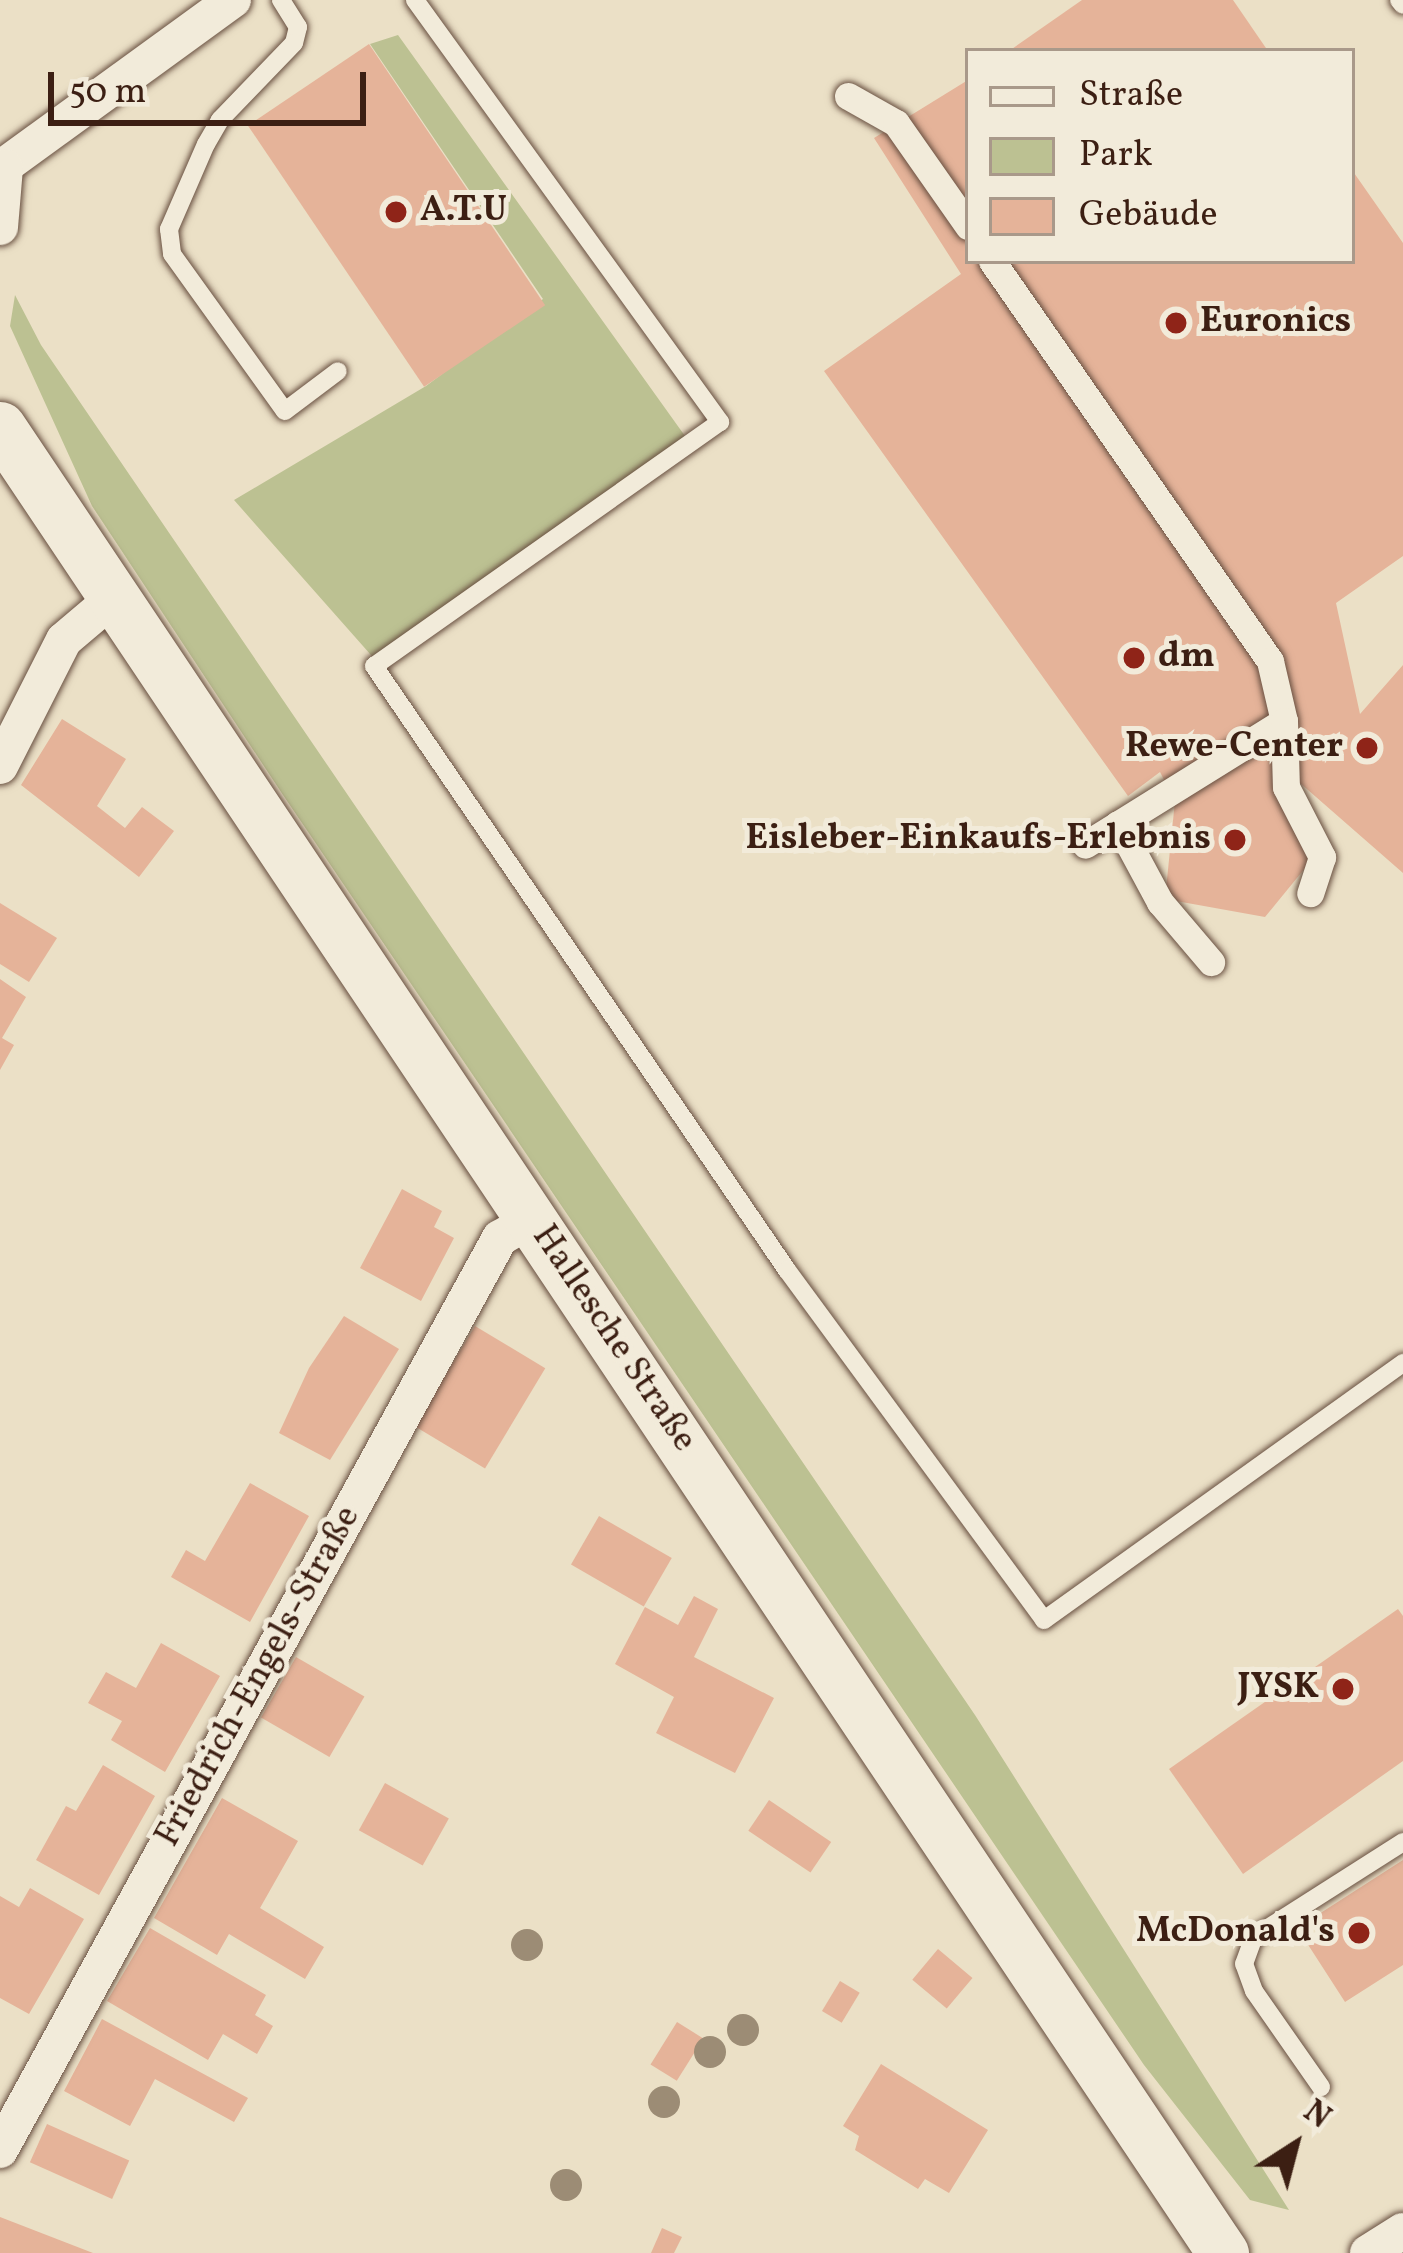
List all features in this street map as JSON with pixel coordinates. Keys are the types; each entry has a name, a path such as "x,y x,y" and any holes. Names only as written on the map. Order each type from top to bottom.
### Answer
{"main road":[{"name":"Hallesche Straße","path":"0,427 1223,2253"}],"street":[{"path":"0,227 2,168 233,0"},
{"path":"848,96 896,123 965,222"},
{"path":"994,264 1270,661 1284,721 1286,787 1322,856 1310,893"},
{"path":"0,766 64,640 116,596"},
{"path":"1085,844 1284,721"},
{"path":"1118,824 1160,902 1211,962"},
{"name":"Friedrich-Engels-Straße","path":"0,2150 500,1238 533,1219"}],"lane":[{"path":"281,0 298,27 294,43 220,120 206,144 169,229 172,254 285,412 338,371"},
{"path":"415,0 720,422 374,666 787,1270 1044,1620 1403,1363"},
{"path":"1321,2087 1254,1990 1244,1964 1254,1937 1403,1842"}],"green space":[{"path":"398,35 690,443 378,663 234,500 426,386 543,299 370,44"},
{"path":"15,295 41,345 975,1715 1289,2210 1250,2200 1144,2065 283,795 92,506 10,326"}],"building":[{"path":"1082,0 1233,0 1266,48 1013,48"},
{"name":"A.T.U","path":"369,44 545,305 424,387 248,126"},
{"path":"965,82 965,264 1355,264 1355,174 1403,243 1403,556 1336,603 1360,714 1403,665 1403,873 1300,783 1287,818 1310,862 1265,917 1165,899 1175,801 1160,772 1128,796 824,371 961,274 874,138"},
{"path":"62,719 126,759 97,806 125,828 142,807 174,831 139,877 21,785"},
{"path":"0,903 57,938 29,982 0,964"},
{"path":"0,979 26,997 2,1038 14,1045 0,1070"},
{"path":"402,1189 442,1211 434,1227 454,1238 421,1301 360,1268"},
{"path":"344,1316 399,1349 330,1460 279,1433 309,1368"},
{"path":"475,1326 545,1368 485,1469 415,1426"},
{"path":"250,1483 309,1516 250,1622 171,1577 186,1550 205,1561"},
{"path":"599,1516 672,1558 644,1606 571,1564"},
{"path":"694,1596 718,1609 694,1657 774,1698 735,1773 656,1733 674,1697 615,1664 645,1607 678,1625"},
{"name":"JYSK","path":"1398,1609 1403,1616 1403,1761 1243,1874 1169,1769"},
{"path":"161,1643 220,1676 165,1772 111,1740 122,1721 88,1703 106,1672 136,1688"},
{"path":"296,1657 364,1696 329,1757 261,1718"},
{"path":"103,1765 155,1796 99,1895 36,1860 66,1806 76,1811"},
{"path":"385,1783 449,1818 423,1866 359,1830"},
{"path":"222,1798 298,1841 260,1908 324,1947 305,1979 229,1934 217,1955 154,1918"},
{"path":"769,1800 831,1842 810,1873 748,1831"},
{"name":"McDonald's","path":"1403,1860 1403,1965 1345,2002 1305,1940 1327,1926 1319,1914"},
{"path":"30,1888 84,1919 29,2014 0,1998 0,1896 19,1907"},
{"path":"150,1928 266,1995 255,2015 273,2026 257,2054 223,2034 208,2060 107,2001"},
{"path":"938,1949 972,1978 947,2009 912,1980"},
{"path":"840,1981 860,1993 842,2023 822,2011"},
{"path":"102,2019 248,2098 234,2122 155,2079 130,2126 64,2091"},
{"path":"677,2022 703,2038 677,2081 651,2064"},
{"path":"881,2064 988,2130 949,2193 925,2179 918,2189 855,2150 859,2136 843,2126"},
{"path":"47,2124 129,2161 112,2199 30,2162"},
{"path":"0,2217 93,2253 0,2253"},
{"path":"662,2228 682,2237 674,2253 651,2253"}],"place":[{"name":"A.T.U","path":"396,212"},
{"name":"Euronics","path":"1176,323"},
{"name":"dm","path":"1134,658"},
{"name":"Rewe-Center","path":"1367,748"},
{"name":"Eisleber-Einkaufs-Erlebnis","path":"1235,840"},
{"name":"JYSK","path":"1343,1689"},
{"name":"McDonald's","path":"1359,1933"}]}
